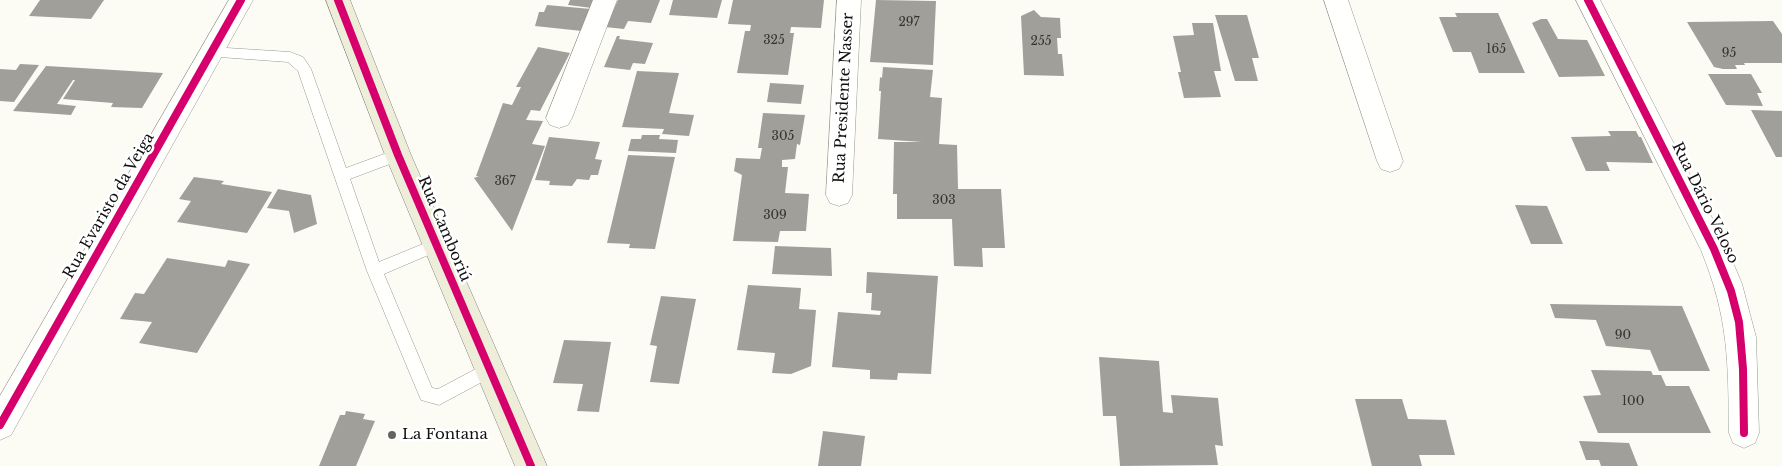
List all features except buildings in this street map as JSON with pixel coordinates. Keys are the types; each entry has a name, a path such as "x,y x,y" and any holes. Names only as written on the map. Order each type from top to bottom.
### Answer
{"main road":[{"name":"Rua Camboriú","path":"338,0 435,245 530,466"}],"street":[{"name":"Rua Evaristo da Veiga","path":"0,425 241,0"},
{"path":"559,118 605,0"},
{"name":"Rua Presidente Nasser","path":"839,196 849,0"},
{"path":"1336,0 1390,161"},
{"name":"Rua Dário Veloso","path":"1588,0 1714,248 1728,284 1736,307 1742,342 1744,433"}],"lane":[{"path":"212,52 278,56 298,61 304,69 375,271 427,395 439,397 489,370"},
{"path":"342,176 398,155"},
{"path":"375,271 435,245"}],"cycle path":[{"path":"0,425 241,0"},
{"path":"338,0 398,155 531,466"},
{"path":"1588,0 1714,249 1728,284 1739,322 1741,337 1744,433"}],"place":[{"name":"La Fontana","path":"392,435"}]}
